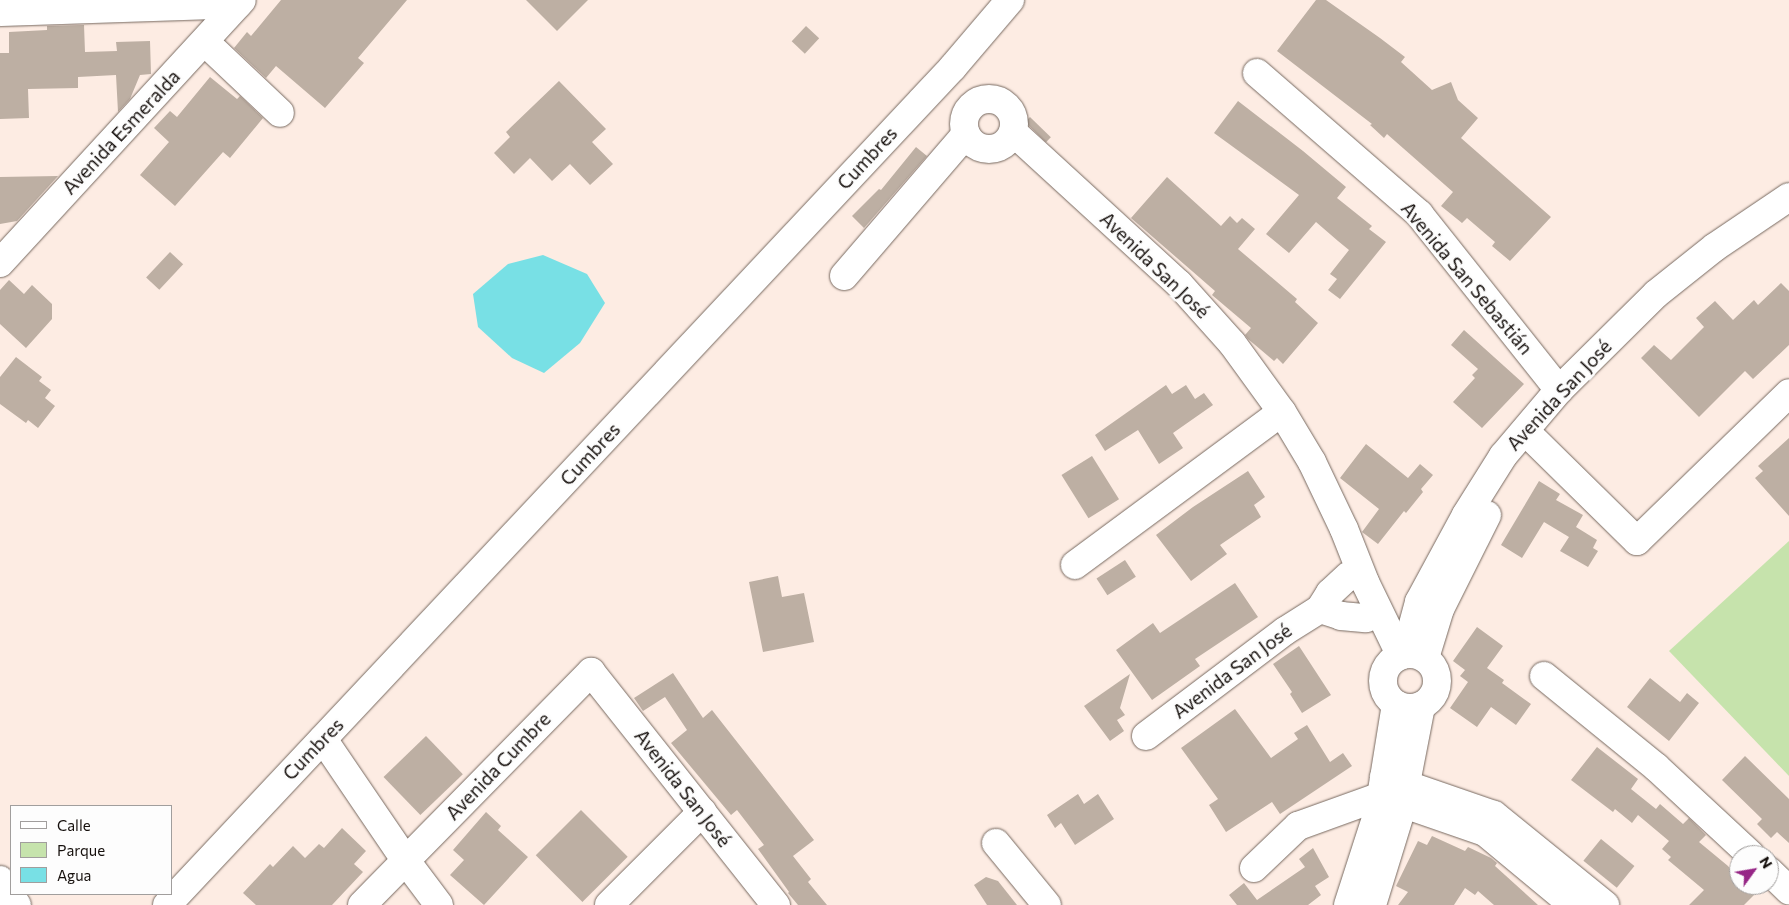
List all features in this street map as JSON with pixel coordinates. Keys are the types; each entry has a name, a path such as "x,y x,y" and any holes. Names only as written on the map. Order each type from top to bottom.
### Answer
{"street":[{"name":"Cumbres","path":"167,905 947,73 1010,0"},
{"path":"0,12 240,2"},
{"name":"Avenida Esmeralda","path":"0,263 240,2"},
{"path":"205,42 280,113"},
{"path":"844,276 973,114 992,99 1008,107 1014,123 1008,138 986,149 978,146 973,114 947,73"},
{"name":"Avenida San Sebastián","path":"1257,73 1420,214 1559,390"},
{"name":"Avenida San José","path":"1008,138 1114,236 1179,284 1226,335 1276,417 1312,462 1344,529 1365,582 1404,658"},
{"name":"Avenida San José","path":"1530,436 1559,390 1656,294 1715,247 1789,197"},
{"name":"Avenida San José","path":"1404,658 1424,593 1466,515 1503,456 1572,400 1667,306 1724,260 1789,216"},
{"path":"1530,436 1637,541 1789,393"},
{"path":"1076,565 1276,417"},
{"name":"Avenida San José","path":"1276,417 1298,470 1366,618 1404,658"},
{"name":"Avenida San José","path":"1146,736 1285,631 1320,610 1330,593 1348,576"},
{"path":"1320,610 1341,616 1366,618"},
{"path":"1404,658 1435,670 1437,687 1434,695 1408,705 1390,698 1383,683 1404,658"},
{"name":"Avenida San José","path":"591,672 776,905"},
{"name":"Avenida Cumbre","path":"362,905 591,672"},
{"path":"1544,676 1656,767 1741,845"},
{"path":"1348,905 1379,809 1393,789 1408,705"},
{"path":"323,740 406,861 439,905"},
{"path":"1372,905 1400,814 1393,789"},
{"path":"1393,789 1485,832 1573,905"},
{"path":"1254,868 1298,826 1393,789 1494,815 1605,905"},
{"path":"609,905 702,812"},
{"path":"996,844 1047,905"},
{"path":"0,880 10,895"},
{"path":"1779,880 1789,890"}],"green space":[{"path":"1789,541 1789,776 1669,651"}],"water":[{"path":"543,255 587,274 605,303 580,343 544,373 512,358 478,327 473,294 508,264"}],"building":[{"path":"281,0 407,0 358,58 364,63 325,108 276,66 266,78 234,48 247,32 251,36"},
{"path":"526,0 588,0 557,31"},
{"path":"1316,0 1326,0 1405,57 1401,62 1432,90 1451,82 1458,100 1478,118 1461,138 1551,217 1510,261 1492,246 1495,242 1467,218 1462,223 1441,206 1453,192 1387,134 1384,138 1370,125 1372,124 1277,51"},
{"path":"84,25 85,52 117,51 116,42 150,41 151,74 140,75 130,99 118,112 116,75 78,77 78,88 28,89 29,118 0,119 0,53 9,53 9,32 47,30 47,26"},
{"path":"806,26 819,38 805,54 792,41"},
{"path":"210,77 237,99 240,96 263,118 230,158 223,152 175,206 140,175 169,142 154,128 170,111 177,117"},
{"path":"559,81 606,129 592,142 613,164 590,185 570,164 552,181 530,158 514,174 494,153 510,137 506,132"},
{"path":"1238,101 1346,187 1337,198 1372,226 1369,229 1386,242 1340,299 1328,290 1337,279 1330,274 1349,250 1316,222 1289,253 1266,234 1299,195 1214,133"},
{"path":"1030,117 1051,137 1046,142 1025,122"},
{"path":"916,147 927,156 864,228 852,216 879,189 881,190"},
{"path":"58,176 17,221 0,224 0,177"},
{"path":"1167,177 1221,226 1230,216 1237,223 1242,218 1255,229 1238,249 1297,299 1295,302 1318,323 1283,364 1277,358 1274,361 1248,339 1245,335 1251,328 1212,295 1215,291 1131,218"},
{"path":"170,252 183,264 159,290 146,278"},
{"path":"9,280 24,294 32,285 52,304 52,319 26,348 0,324 0,290"},
{"path":"1781,283 1789,291 1789,345 1753,379 1745,371 1699,417 1641,358 1654,345 1671,360 1704,327 1696,318 1715,301 1733,320 1754,300 1758,305"},
{"path":"1464,330 1524,384 1482,428 1453,402 1475,378 1472,375 1478,369 1451,345"},
{"path":"16,357 42,377 39,381 51,390 45,398 55,406 38,428 28,420 26,423 0,404 0,377"},
{"path":"1166,385 1172,394 1186,385 1195,399 1204,393 1213,405 1173,433 1183,448 1159,464 1138,430 1105,451 1095,435"},
{"path":"1789,438 1789,516 1755,478 1763,471 1758,466"},
{"path":"1366,444 1408,478 1420,464 1433,475 1421,489 1423,492 1406,513 1404,511 1378,544 1362,532 1379,509 1340,478"},
{"path":"1092,456 1119,499 1088,518 1061,475"},
{"path":"1248,471 1265,497 1254,505 1261,517 1220,545 1227,554 1191,581 1156,535 1193,507"},
{"path":"1539,481 1560,494 1556,500 1583,515 1576,527 1597,540 1593,548 1598,551 1588,567 1560,551 1569,537 1544,522 1522,558 1501,545"},
{"path":"1125,560 1136,577 1107,595 1096,579"},
{"path":"778,576 782,597 804,593 814,642 763,652 749,582"},
{"path":"1235,583 1258,617 1195,659 1200,666 1152,700 1116,650 1153,623 1160,633"},
{"path":"1477,627 1503,646 1487,668 1504,680 1502,683 1531,704 1516,725 1491,707 1477,727 1450,708 1468,682 1460,676 1465,670 1453,661"},
{"path":"1299,646 1331,695 1302,713 1290,694 1292,692 1273,664"},
{"path":"673,673 703,718 712,710 814,840 793,856 811,879 808,882 827,905 798,905 758,849 764,845 737,810 731,815 671,743 687,730 665,697 643,711 634,698"},
{"path":"1130,674 1120,708 1125,715 1117,720 1124,731 1110,741 1084,706"},
{"path":"1650,678 1680,702 1687,693 1699,703 1669,741 1627,707"},
{"path":"1235,709 1271,758 1298,739 1294,733 1307,725 1330,762 1343,753 1352,766 1280,814 1272,802 1226,832 1209,805 1218,799 1181,748"},
{"path":"426,736 463,774 420,815 384,777"},
{"path":"1597,747 1638,779 1631,789 1656,809 1660,804 1683,824 1689,818 1706,835 1699,842 1729,867 1729,895 1754,895 1744,905 1689,905 1704,890 1668,860 1671,857 1662,849 1669,841 1638,815 1632,823 1615,809 1613,812 1571,780"},
{"path":"1745,756 1789,799 1789,843 1777,832 1771,838 1757,824 1762,819 1722,780"},
{"path":"1078,794 1084,804 1098,794 1114,819 1075,845 1061,823 1055,828 1047,815"},
{"path":"581,810 628,857 582,902 536,855"},
{"path":"486,812 501,826 498,830 528,857 484,905 450,875 464,860 453,850"},
{"path":"342,828 366,851 354,864 363,872 332,905 256,905 243,893 270,864 273,867 293,846 305,858 319,844 324,848"},
{"path":"1432,836 1465,851 1468,847 1491,858 1497,863 1495,866 1538,905 1494,905 1478,891 1475,895 1465,888 1454,905 1398,905 1408,892 1396,886 1418,841 1427,845"},
{"path":"1601,839 1634,866 1617,888 1583,861"},
{"path":"1313,848 1329,877 1315,886 1321,895 1308,905 1237,905 1229,895 1244,883 1257,900 1305,867 1299,859"},
{"path":"986,877 998,881 1017,905 987,905 974,885"}]}
